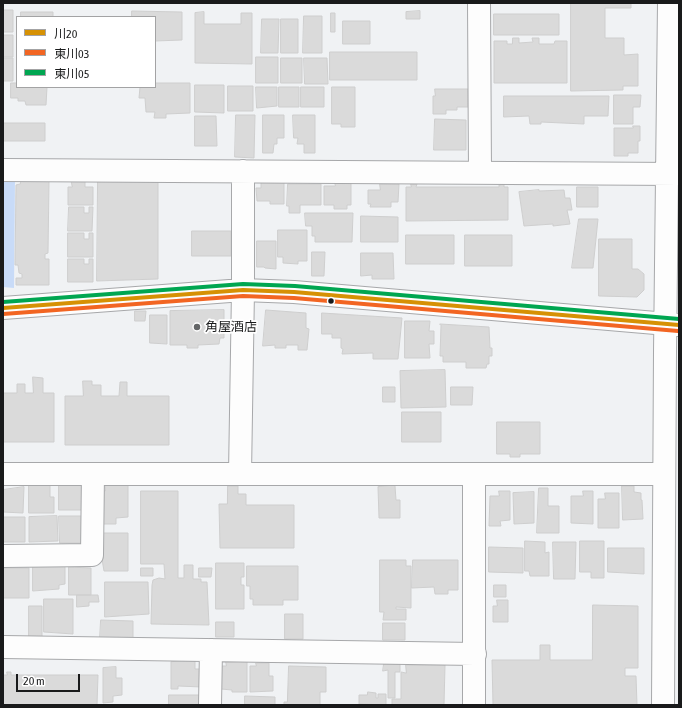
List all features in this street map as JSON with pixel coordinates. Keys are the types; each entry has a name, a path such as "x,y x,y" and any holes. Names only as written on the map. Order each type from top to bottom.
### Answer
{"street":[{"path":"479,3 480,172"},
{"path":"663,705 664,474 672,324 673,174 669,3"},
{"path":"3,170 673,174"},
{"path":"240,474 243,171"},
{"path":"5,307 243,290 294,292 672,324"},
{"path":"3,474 664,474"},
{"path":"3,556 92,555 94,474"},
{"path":"474,474 474,705"},
{"path":"3,647 475,654"},
{"path":"210,705 211,650"}],"shaded area":[{"path":"3,180 15,180 14,288 3,287"}],"building":[{"path":"571,3 631,3 631,8 605,8 605,38 624,38 624,55 638,54 638,86 623,86 623,90 571,91"},
{"path":"3,10 13,10 13,32 3,32"},
{"path":"132,11 182,12 182,40 156,41 156,16 132,16"},
{"path":"420,11 420,19 406,19 406,12"},
{"path":"21,12 53,12 53,16 21,16"},
{"path":"204,12 204,24 241,24 241,13 252,13 252,64 195,63 195,13"},
{"path":"331,13 335,13 335,32 331,32"},
{"path":"494,14 559,14 559,35 494,35"},
{"path":"304,16 322,16 322,53 303,53"},
{"path":"262,19 279,19 278,53 261,53"},
{"path":"281,19 298,19 298,53 281,53"},
{"path":"343,21 370,21 370,44 343,44"},
{"path":"3,35 13,35 13,57 3,57"},
{"path":"513,38 519,38 519,43 533,42 532,38 539,38 539,44 554,44 555,41 567,41 567,83 494,83 494,41 507,41 507,44 512,44"},
{"path":"330,52 417,52 417,80 330,80"},
{"path":"256,57 278,57 278,83 256,83"},
{"path":"3,58 13,58 13,81 3,81"},
{"path":"281,58 302,58 302,83 281,83"},
{"path":"304,58 327,58 328,84 305,84"},
{"path":"11,83 16,83 16,88 47,88 46,105 26,105 25,101 18,101 18,98 11,98"},
{"path":"156,83 190,83 190,113 166,114 166,118 154,118 155,112 146,112 145,98 139,98 140,88 156,88"},
{"path":"195,85 224,85 224,113 195,112"},
{"path":"228,86 253,86 253,111 228,111"},
{"path":"256,87 277,87 277,106 257,108"},
{"path":"279,87 299,87 299,107 279,107"},
{"path":"301,87 324,87 324,107 301,107"},
{"path":"332,87 355,87 355,127 341,127 341,124 332,124"},
{"path":"435,89 468,89 468,107 457,107 457,110 446,110 446,114 433,114 433,96 435,96"},
{"path":"614,95 641,95 640,107 633,107 633,124 614,124"},
{"path":"504,96 609,96 608,116 584,116 584,124 541,122 541,124 530,124 529,116 504,117"},
{"path":"236,115 255,115 254,158 235,157"},
{"path":"263,115 284,115 284,138 277,138 277,144 274,144 273,153 263,153"},
{"path":"293,115 315,115 315,153 304,153 304,144 297,144 298,138 294,138"},
{"path":"195,116 216,116 217,146 195,146"},
{"path":"435,119 466,120 466,150 434,150"},
{"path":"3,123 45,123 45,141 3,141"},
{"path":"633,126 640,126 638,153 628,153 628,156 614,156 614,128 633,128"},
{"path":"71,179 85,179 85,187 93,187 93,205 68,205 68,187 72,187"},
{"path":"98,179 158,179 158,279 97,281"},
{"path":"21,181 49,181 48,253 45,254 45,259 49,259 49,285 16,285 16,278 22,278 22,274 19,273 18,265 15,265 16,185 20,184"},
{"path":"284,182 284,204 270,204 270,201 257,201 256,188 261,188 261,183"},
{"path":"335,182 351,183 351,205 347,205 347,209 334,209 334,205 324,205 324,186 335,186"},
{"path":"288,184 321,184 321,205 300,205 300,213 289,213 289,206 287,206"},
{"path":"380,184 399,184 398,202 391,202 391,207 370,207 371,204 368,204 368,190 380,190"},
{"path":"411,184 417,184 416,187 499,187 499,185 504,184 504,187 508,187 508,220 406,221 406,187 411,187"},
{"path":"577,187 598,187 598,207 577,207"},
{"path":"564,190 565,198 570,198 572,210 567,210 570,224 553,226 553,224 524,226 519,192"},
{"path":"69,207 84,207 84,213 89,213 89,207 93,207 92,231 68,231"},
{"path":"305,213 353,213 352,242 315,242 315,236 312,236 312,226 306,226"},
{"path":"361,216 398,217 398,242 361,242"},
{"path":"579,219 598,219 593,268 572,268"},
{"path":"278,230 307,230 307,261 298,261 298,264 283,263 283,257 278,257"},
{"path":"192,231 231,231 231,256 192,256"},
{"path":"68,233 84,233 84,239 89,239 89,233 93,233 93,257 68,257"},
{"path":"406,235 454,235 454,264 406,264"},
{"path":"465,235 512,235 512,266 465,266"},
{"path":"599,239 632,239 632,269 638,269 644,274 644,290 637,297 599,296"},
{"path":"257,241 276,241 276,269 257,267"},
{"path":"312,252 325,252 324,276 312,276"},
{"path":"361,253 393,253 394,279 372,279 372,275 361,276"},
{"path":"68,259 84,259 84,264 89,264 89,259 93,259 93,282 68,282"},
{"path":"224,310 224,338 220,338 219,344 198,345 198,348 187,348 187,345 170,345 170,311"},
{"path":"266,310 306,313 306,328 309,329 307,350 298,350 298,345 286,345 286,348 275,348 275,345 263,346"},
{"path":"135,311 146,311 145,321 135,321"},
{"path":"322,313 402,318 398,359 373,359 373,353 342,354 343,349 341,348 341,338 332,338 332,334 322,334"},
{"path":"150,315 167,315 167,344 150,343"},
{"path":"405,321 430,321 429,331 434,331 434,344 429,344 430,358 405,358"},
{"path":"440,324 489,327 492,356 489,356 489,364 487,364 486,368 466,368 466,362 443,362 443,356 440,356"},
{"path":"445,370 446,407 401,408 400,371"},
{"path":"33,377 43,378 43,393 54,393 54,442 3,442 3,393 17,393 17,384 25,384 25,393 33,393"},
{"path":"83,381 92,381 92,385 101,385 101,396 119,396 120,382 127,382 127,396 169,396 169,445 65,445 65,396 83,396"},
{"path":"383,387 395,387 395,402 383,402"},
{"path":"451,387 473,387 472,405 451,405"},
{"path":"402,412 441,412 441,442 402,442"},
{"path":"497,422 540,422 540,454 520,454 520,457 510,457 510,454 497,454"},
{"path":"29,481 50,481 50,497 54,497 54,513 29,513"},
{"path":"105,483 128,483 128,517 116,518 116,524 102,524 102,491 105,491"},
{"path":"59,485 85,485 85,510 59,510"},
{"path":"228,486 238,486 238,494 246,494 246,505 294,505 294,548 220,548 219,504 227,504"},
{"path":"395,486 396,500 400,500 400,518 379,518 378,487"},
{"path":"622,486 634,486 634,492 641,493 643,519 623,520"},
{"path":"24,487 23,513 3,512 3,490"},
{"path":"539,488 548,488 548,506 559,506 559,533 537,533"},
{"path":"141,491 178,491 178,578 184,578 184,565 193,565 193,579 201,579 201,582 207,582 209,625 151,624 153,580 159,578 165,579 164,564 141,564"},
{"path":"499,491 510,491 510,520 500,521 501,526 489,526 490,496 499,496"},
{"path":"583,491 593,491 593,524 571,523 571,496 583,496"},
{"path":"534,492 534,523 514,524 513,493"},
{"path":"605,493 619,493 619,528 598,528 598,499 605,499"},
{"path":"57,516 58,541 29,542 29,517"},
{"path":"59,516 86,516 86,543 60,543"},
{"path":"3,517 25,517 25,542 3,542"},
{"path":"101,533 128,533 128,571 104,571 101,553"},
{"path":"525,541 545,542 545,553 549,552 549,576 530,576 529,571 525,571"},
{"path":"580,541 604,541 604,578 591,578 591,572 580,572"},
{"path":"553,542 576,542 575,579 554,579"},
{"path":"489,547 523,548 523,573 489,572"},
{"path":"608,548 644,548 644,574 608,572"},
{"path":"380,560 406,560 406,566 411,566 411,608 396,607 396,609 406,609 406,620 383,620 384,612 380,612"},
{"path":"413,560 458,560 458,590 448,590 448,594 435,594 434,587 412,588"},
{"path":"216,563 244,563 244,577 241,577 241,585 244,585 244,609 216,609"},
{"path":"33,566 65,566 65,584 59,585 59,589 33,591"},
{"path":"247,566 298,566 298,600 283,600 283,605 253,605 253,599 250,599 250,586 247,586"},
{"path":"69,567 91,568 91,595 69,595"},
{"path":"3,568 29,568 29,598 3,598"},
{"path":"141,568 153,568 153,576 141,576"},
{"path":"199,568 212,568 211,577 199,577"},
{"path":"105,582 148,582 149,614 105,617"},
{"path":"494,585 506,585 506,597 494,597"},
{"path":"77,595 98,595 99,602 89,602 89,606 77,607"},
{"path":"44,599 73,599 73,634 44,632"},
{"path":"497,600 508,600 508,622 493,622 493,606 497,606"},
{"path":"593,605 638,606 638,668 625,668 625,676 636,676 637,705 493,705 492,660 540,660 540,645 550,645 550,660 592,660"},
{"path":"29,606 42,606 42,637 29,637"},
{"path":"285,614 303,614 303,639 285,639"},
{"path":"101,620 133,621 133,639 100,639"},
{"path":"216,622 234,622 234,637 216,637"},
{"path":"383,623 405,623 405,640 383,640"},
{"path":"195,661 195,669 203,669 202,687 178,686 178,689 171,689 171,662"},
{"path":"226,661 247,661 247,692 232,692 232,690 221,689 221,666 226,666"},
{"path":"256,663 269,663 269,676 273,676 273,691 250,692 250,666 256,666"},
{"path":"384,664 400,664 400,672 395,672 395,698 388,698 388,670 383,671"},
{"path":"406,665 445,665 444,705 392,705 392,699 401,699 401,672 406,673"},
{"path":"289,666 326,667 326,692 320,692 320,705 284,705 284,702 287,702"},
{"path":"116,667 116,678 122,678 122,695 113,696 113,702 103,703 103,668"},
{"path":"7,672 11,672 11,675 98,675 97,705 3,705 3,675 7,675"},
{"path":"368,692 376,693 376,698 378,698 378,694 386,694 386,705 359,704 359,695 367,695"},
{"path":"169,695 201,695 201,705 169,705"},
{"path":"245,696 275,697 275,705 245,705"}],"transit line":[{"name":"東川05","path":"3,302 243,284 295,286 679,319"},
{"name":"川20","path":"3,308 243,290 294,292 679,325"},
{"name":"東川03","path":"3,314 243,296 294,298 678,331"}],"place":[{"name":"角屋酒店","path":"197,327"}]}
